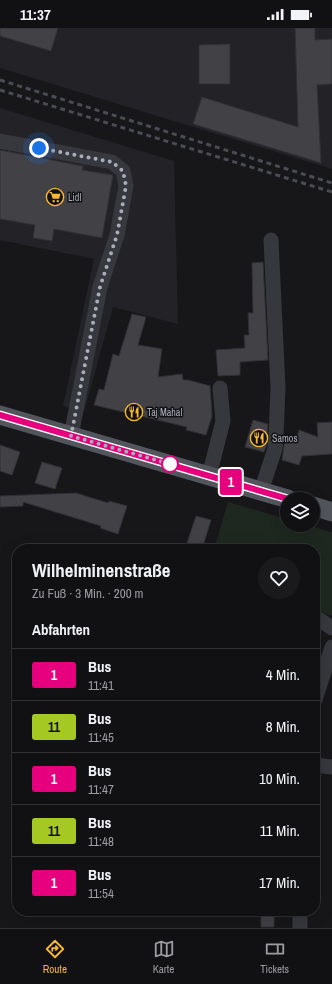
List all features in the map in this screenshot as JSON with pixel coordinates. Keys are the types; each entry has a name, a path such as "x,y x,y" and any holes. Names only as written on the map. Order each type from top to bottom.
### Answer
{"main road":[{"path":"0,415 280,497"},
{"path":"320,508 332,512"}],"street":[{"path":"0,141 112,162 123,171 126,186 117,235 100,287 71,436"},
{"path":"261,491 275,449 278,388 271,240"},
{"path":"209,476 223,421 220,388"},
{"path":"320,620 332,628"},
{"path":"320,681 332,647"},
{"path":"320,766 332,767"},
{"path":"300,916 300,928"}],"shaded area":[{"path":"0,28 332,28 332,169 0,68"},
{"path":"0,108 174,161 178,324 113,307 84,412 63,406 94,259 0,240"},
{"path":"228,502 280,517 280,532 320,532 320,529 332,532 332,616 320,612 320,544 215,544"}],"building":[{"path":"0,28 58,28 51,51 0,36"},
{"path":"295,28 315,28 315,40 332,39 332,84 317,85 321,163 193,124 202,97 298,127"},
{"path":"230,44 230,84 199,84 199,45"},
{"name":"Lidl","path":"0,150 83,166 82,170 113,175 102,238 54,229 52,241 33,238 35,225 0,219"},
{"path":"263,262 268,360 240,362 240,375 218,376 216,350 245,348 244,335 249,335 248,313 253,313 252,263"},
{"path":"132,314 146,317 138,345 162,349 158,377 182,374 183,380 210,386 212,416 206,435 186,430 187,427 94,405 99,389 104,390 113,354 119,356"},
{"path":"253,420 268,424 266,447 264,452 245,447"},
{"path":"332,422 332,454 302,456 299,465 282,460 285,439 295,443 299,430 318,437 317,423"},
{"path":"0,445 20,452 12,475 0,471"},
{"path":"42,462 62,468 55,489 35,483"},
{"path":"76,493 108,503 109,501 127,506 118,534 100,528 101,526 23,502 23,506 0,507 0,496"},
{"path":"196,516 211,520 204,544 187,544"},
{"path":"261,916 274,916 274,927 261,927"}],"railway":[{"path":"0,80 332,183"},
{"path":"0,90 332,192"}],"bus line":[{"name":"1","path":"0,415 280,497"}],"place":[{"name":"Lidl","path":"55,197"},
{"name":"Taj Mahal","path":"134,412"},
{"name":"Samos","path":"259,438"}],"route":[{"path":"39,148 112,162 123,171 126,186 117,235 100,287 71,436 170,464"}]}
